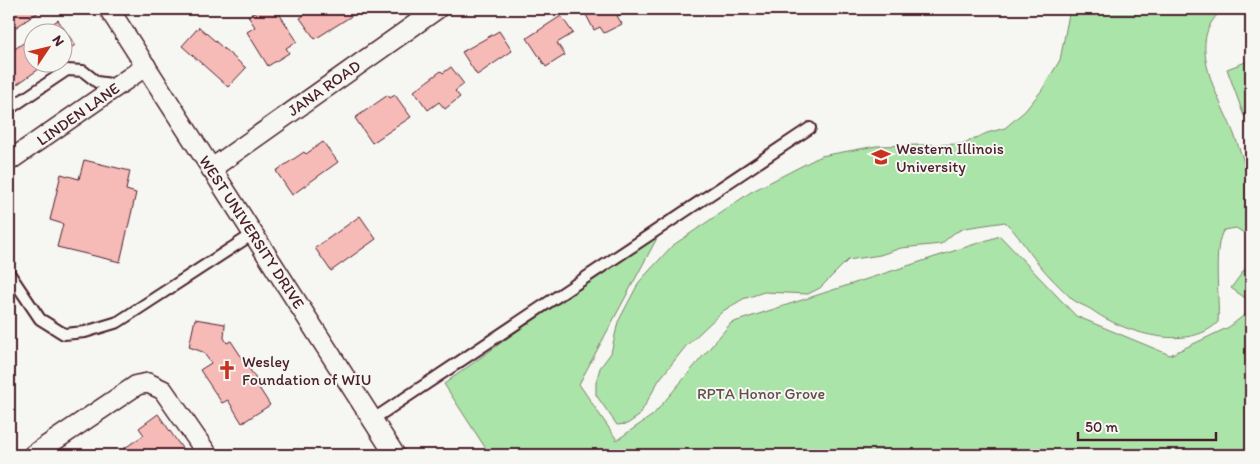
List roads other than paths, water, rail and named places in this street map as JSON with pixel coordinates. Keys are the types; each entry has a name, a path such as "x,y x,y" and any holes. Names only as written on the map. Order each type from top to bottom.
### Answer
{"street":[{"name":"WEST UNIVERSITY DRIVE","path":"109,9 395,455"},
{"name":"JANA ROAD","path":"212,169 437,9"},
{"name":"LINDEN LANE","path":"9,161 146,66"},
{"path":"33,455 138,385 154,384 163,390 208,455"}],"lane":[{"path":"9,109 67,70 83,71 96,82 119,85"},
{"path":"372,420 810,128"},
{"path":"9,273 40,319 64,334 85,332 118,322 253,234"}],"place":[{"name":"Western Illinois University","path":"881,157"},
{"name":"Wesley Foundation of WIU","path":"227,370"}],"park label":[{"name":"RPTA Honor Grove","path":"761,393"}]}
